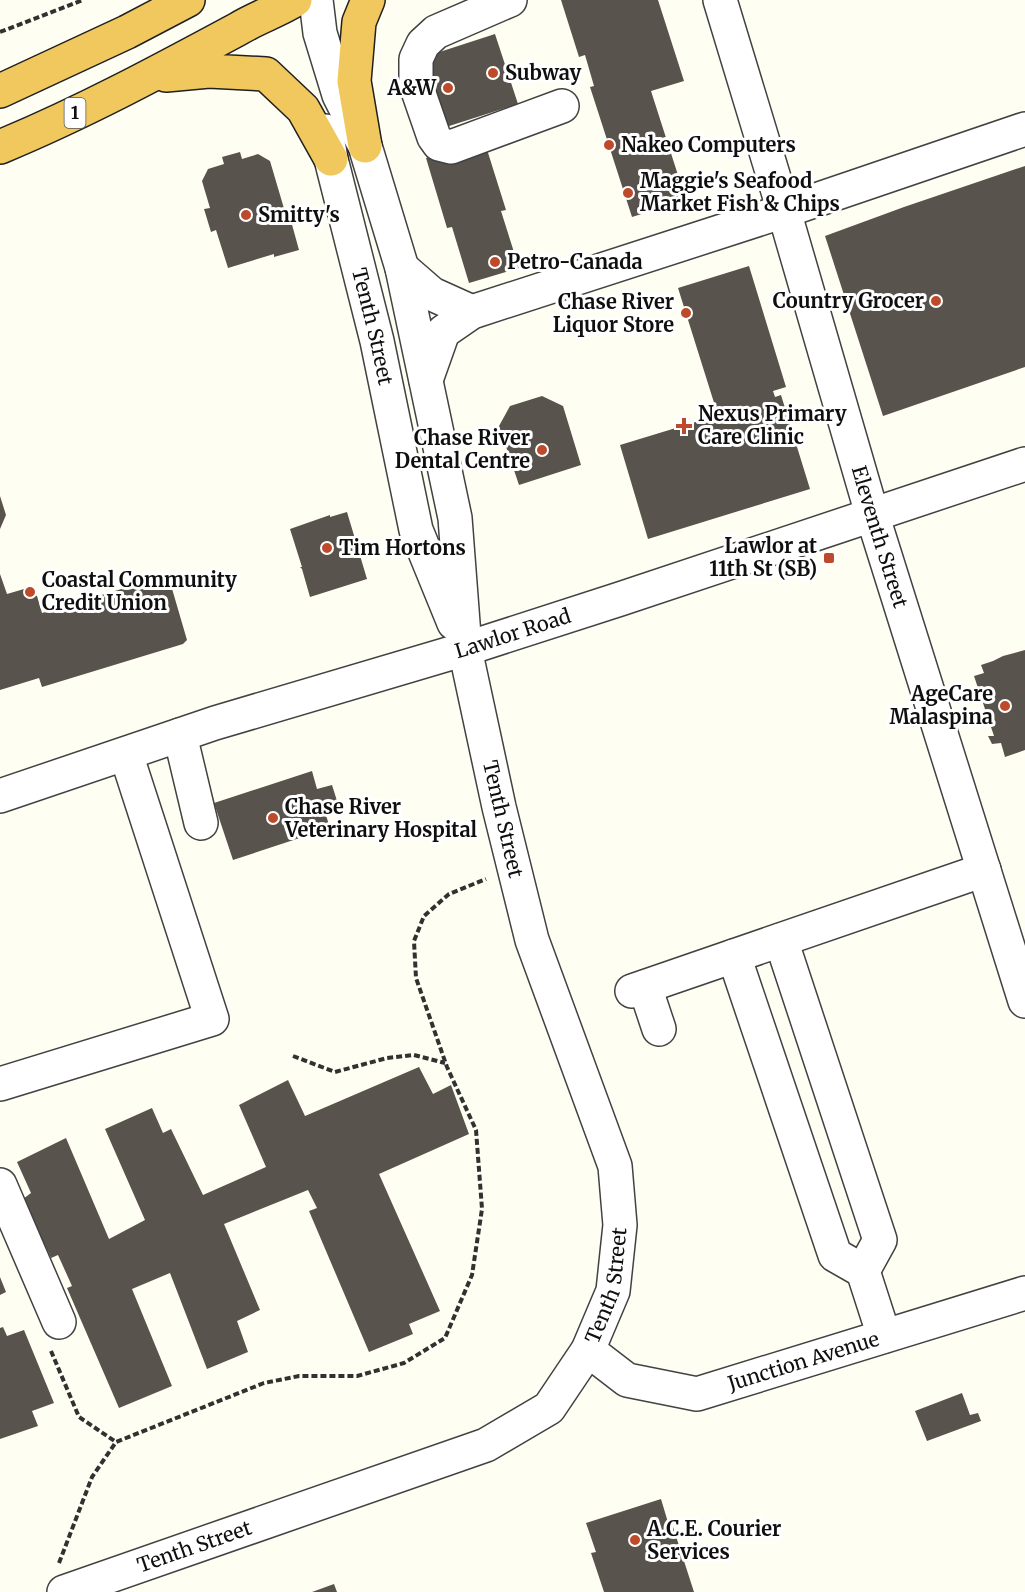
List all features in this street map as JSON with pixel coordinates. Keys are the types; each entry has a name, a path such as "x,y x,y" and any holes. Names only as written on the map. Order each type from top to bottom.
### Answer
{"highway":[{"path":"128,32 163,0"},
{"path":"0,91 128,32 188,0"},
{"path":"365,146 354,81 360,22 368,0"},
{"name":"1","path":"0,147 149,77 251,21 296,1"},
{"path":"149,77 209,71 266,74 303,109 331,159"}],"street":[{"path":"510,0 436,32 423,44 416,59 416,85 434,137 439,144 451,147 562,106"},
{"name":"Eleventh Street","path":"720,0 872,514 1025,1001"},
{"name":"Tenth Street","path":"60,1582 486,1445 549,1408 588,1350 613,1291 620,1225 615,1166 532,940 514,868 465,649 455,518 402,268 365,146 339,95 320,33 296,1"},
{"name":"Tenth Street","path":"296,1 302,41 323,114 331,159 377,341 416,531 465,649"},
{"path":"426,380 443,332 472,312 784,211 1025,129"},
{"path":"402,268 432,294 472,312"},
{"name":"Lawlor Road","path":"0,796 180,735 465,649 620,599 1025,464"},
{"path":"180,735 201,823"},
{"path":"0,1084 212,1019 126,754"},
{"path":"659,1029 638,989 984,870"},
{"path":"781,940 880,1240 863,1270"},
{"path":"734,956 835,1256 863,1270 884,1336"},
{"path":"0,1185 59,1322"},
{"name":"Junction Avenue","path":"588,1350 627,1380 697,1394 1025,1293"}],"path":[{"path":"0,32 83,0"},
{"path":"60,1582 92,1477 116,1442 264,1383 299,1376 357,1376 404,1363 445,1338 472,1275 482,1209 476,1130 446,1063 416,978 414,941 424,916 449,894 514,868"},
{"path":"293,1056 335,1072 387,1058 414,1055 446,1063"},
{"path":"59,1322 41,1327 79,1417 116,1442"}],"building":[{"path":"561,0 658,0 684,81 651,91 686,200 632,217 590,87 594,86 585,55 579,57"},
{"path":"495,34 518,104 443,128 421,58"},
{"path":"484,140 506,210 501,211 519,268 469,283 452,227 447,228 426,158"},
{"name":"Smitty's","path":"240,152 242,159 258,154 270,161 299,250 274,257 274,254 228,268 216,230 211,232 204,209 210,208 202,181 208,169 224,164 222,157"},
{"name":"Country Grocer","path":"1025,166 1025,367 883,416 825,236"},
{"path":"749,266 786,387 773,391 775,397 781,395 810,489 648,539 620,445 725,413 723,407 716,409 678,288"},
{"name":"Chase River Dental Centre","path":"542,396 563,406 581,465 519,485 499,426 510,406"},
{"path":"0,496 6,515 0,529"},
{"name":"Tim Hortons","path":"347,512 367,579 310,597 290,529 330,515 330,517"},
{"path":"0,574 7,594 24,589 37,596 42,613 168,575 187,640 183,644 42,687 39,678 0,690"},
{"name":"AgeCare Malaspina","path":"1025,650 1025,750 1005,757 1001,743 992,744 988,736 994,736 974,676 984,673 981,665"},
{"name":"Chase River Veterinary Hospital","path":"312,771 317,789 332,785 338,804 324,809 330,828 233,860 214,803"},
{"path":"419,1067 433,1094 451,1085 469,1134 379,1174 440,1311 409,1324 413,1334 369,1352 309,1211 317,1208 308,1190 224,1224 260,1310 237,1321 248,1352 207,1369 170,1273 132,1289 172,1386 119,1408 67,1288 72,1286 58,1255 51,1258 23,1199 31,1193 17,1162 66,1138 109,1239 145,1220 105,1129 152,1108 163,1133 171,1129 203,1195 266,1167 239,1105 288,1080 305,1116"},
{"path":"0,1277 6,1292 0,1295"},
{"path":"3,1327 7,1336 24,1330 54,1403 32,1411 38,1426 0,1439 0,1328"},
{"path":"962,1393 970,1415 978,1413 981,1421 927,1441 915,1411"},
{"name":"A.C.E. Courier Services","path":"661,1499 670,1529 673,1527 694,1592 604,1592 591,1553 596,1552 586,1523"},
{"path":"334,1584 337,1592 312,1592"}],"place":[{"name":"Subway","path":"493,73"},
{"name":"A&W","path":"448,88"},
{"name":"Nakeo Computers","path":"609,145"},
{"name":"Maggie's Seafood Market Fish & Chips","path":"628,193"},
{"name":"Smitty's","path":"246,215"},
{"name":"Petro-Canada","path":"495,262"},
{"name":"Country Grocer","path":"936,301"},
{"name":"Chase River Liquor Store","path":"686,313"},
{"name":"Nexus Primary Care Clinic","path":"684,426"},
{"name":"Chase River Dental Centre","path":"542,450"},
{"name":"Tim Hortons","path":"327,548"},
{"name":"Lawlor at 11th St (SB)","path":"829,558"},
{"name":"Coastal Community Credit Union","path":"30,592"},
{"name":"AgeCare Malaspina","path":"1005,706"},
{"name":"Chase River Veterinary Hospital","path":"273,818"},
{"name":"A.C.E. Courier Services","path":"635,1540"}]}
